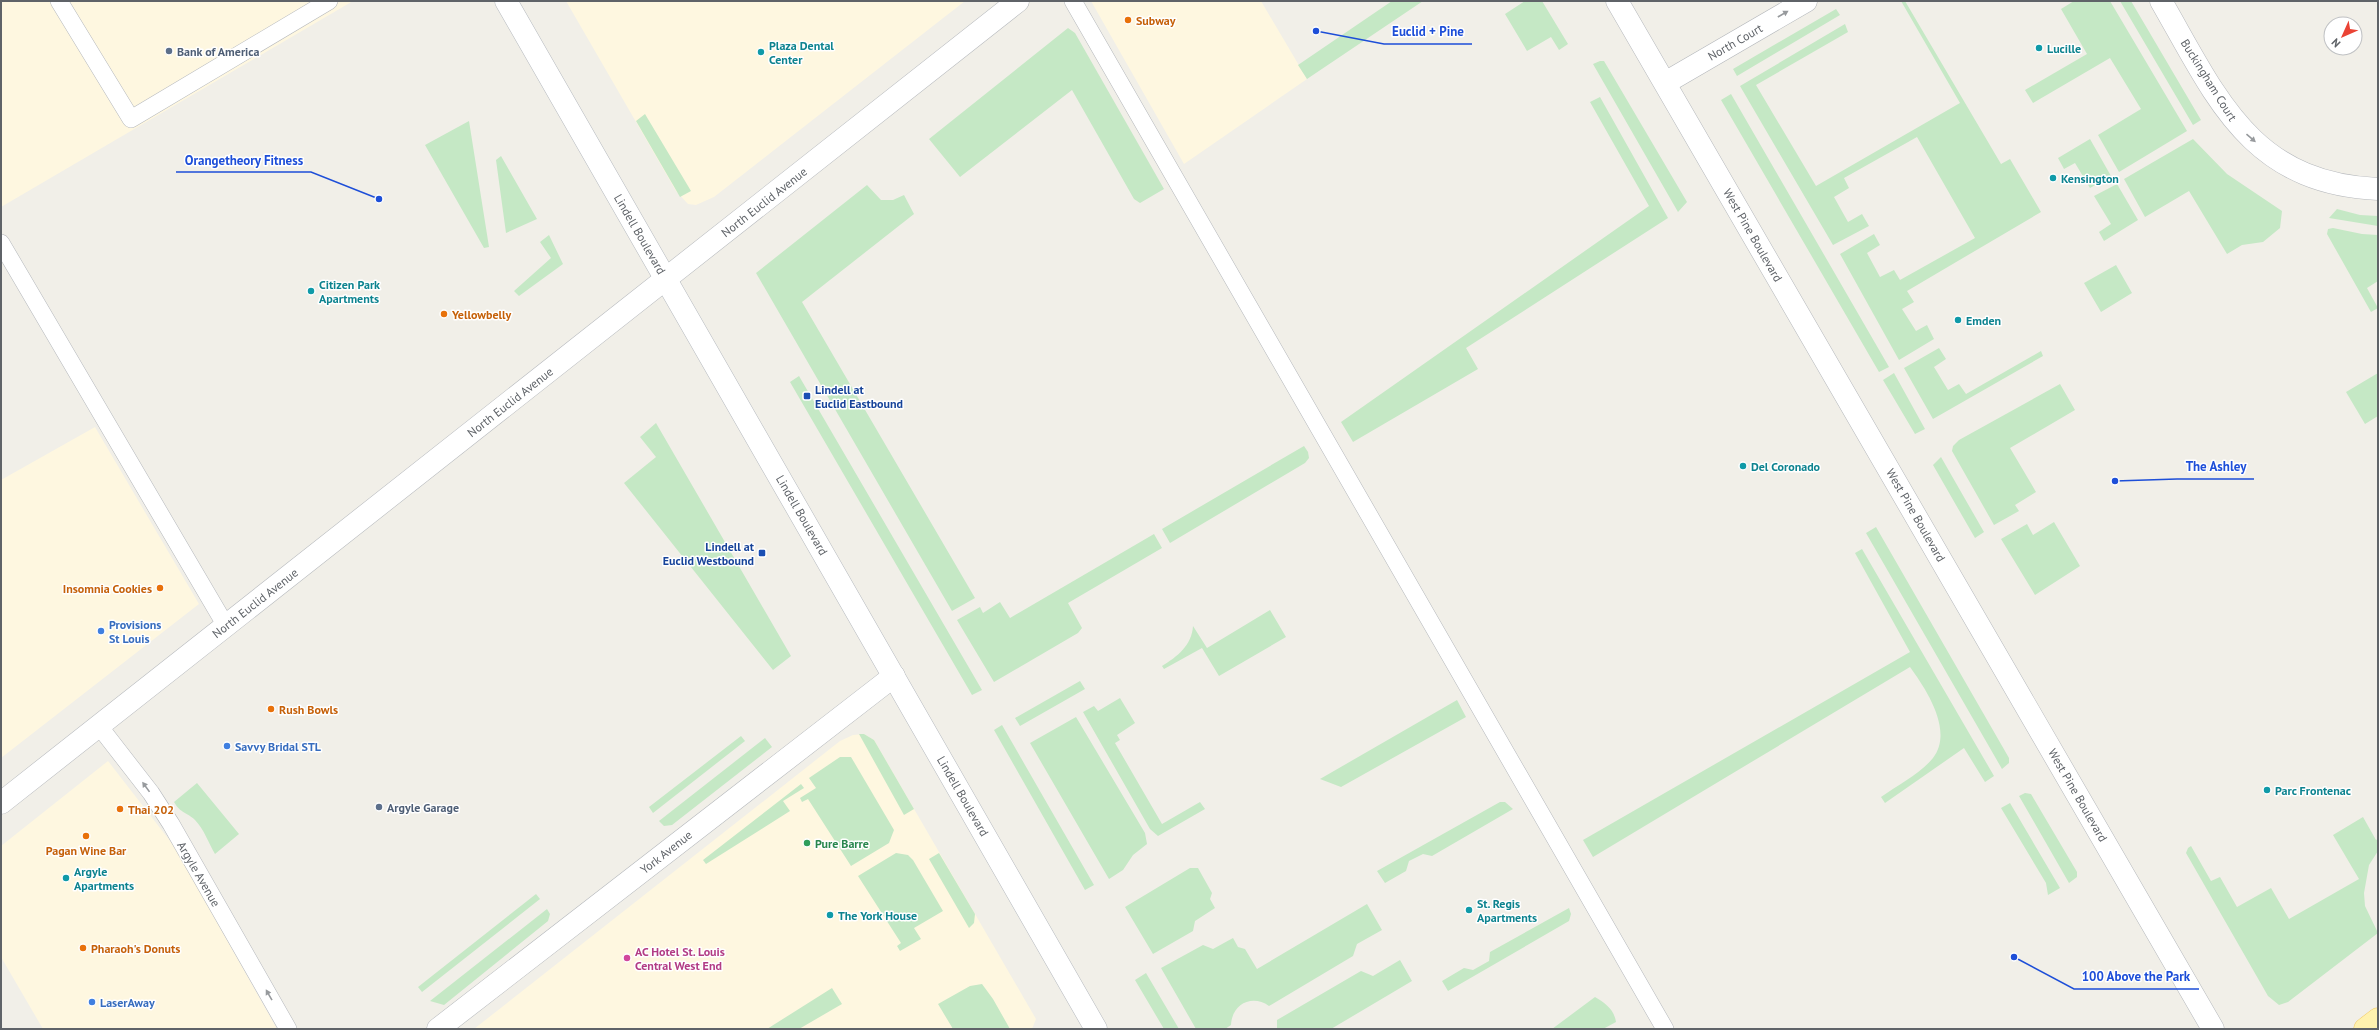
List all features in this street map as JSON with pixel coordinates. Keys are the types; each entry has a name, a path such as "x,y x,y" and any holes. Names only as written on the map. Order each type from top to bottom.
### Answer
{"main road":[{"path":"2365,1029 2378,1019"}],"street":[{"name":"Lindell Boulevard","path":"506,1 1096,1029"},
{"name":"North Euclid Avenue","path":"1,803 1018,1"},
{"name":"West Pine Boulevard","path":"1617,1 2213,1029"},
{"name":"North Court","path":"1665,83 1806,1"},
{"name":"Buckingham Court","path":"2161,1 2222,106 2242,131 2269,154 2296,170 2330,182 2378,189"},
{"name":"York Avenue","path":"438,1029 894,676"}],"lane":[{"path":"59,1 131,119 329,1"},
{"path":"1073,1 1665,1029"},
{"path":"1,243 226,626"},
{"name":"Argyle Avenue","path":"99,726 151,793 288,1029"}],"shaded area":[{"path":"1,1 353,1 1,207"},
{"path":"566,1 965,1 714,197 696,205 688,204 676,191"},
{"path":"1091,1 1261,1 1307,79 1184,164"},
{"path":"95,427 199,604 1,758 1,480"},
{"path":"864,734 874,740 1036,1019 1032,1029 474,1029 840,741 853,735"},
{"path":"108,761 174,846 277,1029 43,1029 1,957 1,846"}],"green space":[{"path":"1392,1 1423,1 1307,79 1298,65"},
{"path":"1525,1 1542,1 1568,44 1559,50 1551,37 1527,51 1505,14"},
{"path":"1901,1 1905,1 2001,164 2010,159 2041,212 1907,291 1914,302 1902,309 1916,331 1927,325 1934,339 1899,360 1840,254 1874,234 1880,245 1867,253 1880,277 1894,270 1900,280 1975,238 1917,137 1844,178 1849,188 1834,197 1848,222 1862,214 1869,226 1833,245 1740,86 1845,24 1848,32 1756,85 1816,186 1960,103"},
{"path":"2074,1 2110,1 2187,131 2119,172 2098,135 2141,109 2110,58 2033,103 2025,90 2087,54 2061,9"},
{"path":"2120,1 2131,1 2201,120 2193,125"},
{"path":"1836,9 1840,15 1737,76 1733,69"},
{"path":"1068,28 1075,33 1164,189 1140,203 1134,199 1072,90 960,177 929,139"},
{"path":"1604,61 1687,202 1678,212 1593,64"},
{"path":"1731,94 1889,367 1879,372 1721,100"},
{"path":"1600,97 1668,218 1466,348 1478,369 1353,442 1341,422 1649,206 1590,102"},
{"path":"645,114 691,191 680,197 636,121"},
{"path":"469,121 489,247 484,248 425,145"},
{"path":"2090,139 2111,176 2090,188 2075,163 2064,169 2058,158"},
{"path":"2193,139 2227,174 2282,211 2280,228 2263,242 2242,245 2227,254 2189,191 2145,217 2124,179"},
{"path":"501,156 537,219 506,233 496,160"},
{"path":"2117,184 2138,220 2104,241 2099,232 2111,224 2094,196"},
{"path":"867,185 881,200 893,200 904,195 914,214 802,302 975,598 952,611 756,273"},
{"path":"2337,209 2360,215 2378,216 2378,226 2329,218"},
{"path":"2333,228 2362,234 2378,235 2378,281 2367,288 2378,308 2371,312 2327,234 2328,229"},
{"path":"549,235 563,264 519,296 514,291 551,258 540,242"},
{"path":"2116,265 2132,293 2101,312 2084,283"},
{"path":"1939,348 1946,359 1934,367 1948,390 1959,384 1966,394 2041,351 2043,356 1933,419 1904,368"},
{"path":"1894,373 1925,429 1915,434 1883,380"},
{"path":"2378,373 2378,416 2365,424 2346,392"},
{"path":"799,376 982,690 972,695 790,382"},
{"path":"2060,384 2075,410 2010,448 2036,492 2015,505 2019,511 1994,525 1952,451 1953,446 1959,440"},
{"path":"656,423 791,656 773,670 624,483 656,457 640,437"},
{"path":"1304,446 1308,452 1309,458 1305,463 1170,543 1162,529"},
{"path":"1941,457 1984,532 1975,538 1933,465"},
{"path":"2054,522 2080,566 2035,595 2001,539 2027,524 2033,535"},
{"path":"1876,527 2009,758 2009,763 2002,769 1866,533"},
{"path":"1154,534 1162,548 1068,603 1082,628 1078,633 994,682 957,620 980,607 983,613 1000,602 1010,618"},
{"path":"1862,549 1994,776 1985,782 1964,748 1885,803 1881,797 1928,764 1939,747 1941,735 1935,711 1930,698 1910,667 1593,857 1583,840 1910,652 1855,553"},
{"path":"1270,610 1286,637 1219,676 1202,648 1164,669 1162,666 1173,659 1187,645 1193,626 1207,648"},
{"path":"1080,681 1085,689 1020,726 1015,718"},
{"path":"1120,698 1135,723 1117,735 1120,740 1115,743 1162,824 1200,802 1205,809 1158,836 1150,829 1083,712 1094,706 1098,711"},
{"path":"1457,700 1466,717 1341,787 1320,779"},
{"path":"1076,717 1145,833 1147,844 1133,855 1123,870 1109,879 1030,743"},
{"path":"1002,725 1094,885 1085,890 994,730"},
{"path":"859,734 864,734 874,740 914,809 904,815"},
{"path":"741,736 745,741 653,813 649,807"},
{"path":"765,738 772,747 672,825 664,826 659,821"},
{"path":"840,757 851,757 894,830 889,843 851,866 808,799 802,802 800,798 816,788 809,778"},
{"path":"197,783 239,834 215,854 204,832 198,824 192,817 179,809 174,802"},
{"path":"801,784 804,788 783,801 790,811 706,864 703,860"},
{"path":"2025,793 2031,794 2077,872 2077,877 2069,883 2019,796"},
{"path":"1500,802 1505,802 1513,809 1432,856 1423,854 1409,861 1406,871 1385,883 1377,871"},
{"path":"2010,803 2060,888 2048,895 2046,883 2001,808"},
{"path":"2363,817 2376,840 2378,839 2378,851 2369,865 2364,893 2365,906 2378,933 2288,1002 2279,1005 2268,996 2186,853 2188,848 2191,846 2211,881 2220,877 2237,907 2271,888 2289,919 2359,879 2333,835"},
{"path":"896,853 908,855 913,860 943,911 914,928 921,939 900,951 897,946 901,943 858,876"},
{"path":"939,853 975,914 974,923 969,928 929,859"},
{"path":"1190,868 1198,868 1212,893 1210,899 1215,908 1195,921 1193,931 1153,954 1125,907"},
{"path":"536,894 540,899 422,992 418,987"},
{"path":"1367,904 1382,930 1357,944 1353,956 1269,1006 1256,1001 1244,1003 1235,1011 1231,1025 1225,1029 1196,1029 1161,968 1203,945 1213,949 1233,938 1238,947 1245,949 1257,969"},
{"path":"1569,908 1571,914 1569,921 1448,991 1442,981 1464,968 1473,970 1489,961 1490,952"},
{"path":"547,909 550,914 548,921 444,1005 430,1001"},
{"path":"1400,960 1412,981 1331,1029 1277,1029 1277,1020 1361,971 1373,976"},
{"path":"1146,973 1179,1029 1164,1029 1135,980"},
{"path":"982,984 993,999 1010,1029 953,1029 938,1004 970,986"},
{"path":"832,988 842,1004 799,1029 767,1029"},
{"path":"1595,997 1606,1004 1613,1013 1616,1022 1603,1029 1552,1029"}],"place":[{"name":"Subway","path":"1128,20"},
{"name":"Euclid + Pine","path":"1316,31"},
{"name":"Lucille","path":"2039,48"},
{"name":"Bank of America","path":"169,51"},
{"name":"Plaza Dental Center","path":"761,52"},
{"name":"Kensington","path":"2053,178"},
{"name":"Orangetheory Fitness","path":"379,199"},
{"name":"Citizen Park Apartments","path":"311,291"},
{"name":"Yellowbelly","path":"444,314"},
{"name":"Emden","path":"1958,320"},
{"name":"Lindell at Euclid Eastbound","path":"807,396"},
{"name":"Del Coronado","path":"1743,466"},
{"name":"The Ashley","path":"2115,481"},
{"name":"Lindell at Euclid Westbound","path":"762,553"},
{"name":"Insomnia Cookies","path":"160,588"},
{"name":"Provisions St Louis","path":"101,631"},
{"name":"Rush Bowls","path":"271,709"},
{"name":"Savvy Bridal STL","path":"227,746"},
{"name":"Parc Frontenac","path":"2267,790"},
{"name":"Argyle Garage","path":"379,807"},
{"name":"Thai 202","path":"120,809"},
{"name":"Pagan Wine Bar","path":"86,836"},
{"name":"Pure Barre","path":"807,843"},
{"name":"Argyle Apartments","path":"66,878"},
{"name":"St. Regis Apartments","path":"1469,910"},
{"name":"The York House","path":"830,915"},
{"name":"Pharaoh's Donuts","path":"83,948"},
{"name":"100 Above the Park","path":"2014,957"},
{"name":"AC Hotel St. Louis Central West End","path":"627,958"},
{"name":"LaserAway","path":"92,1002"}]}
